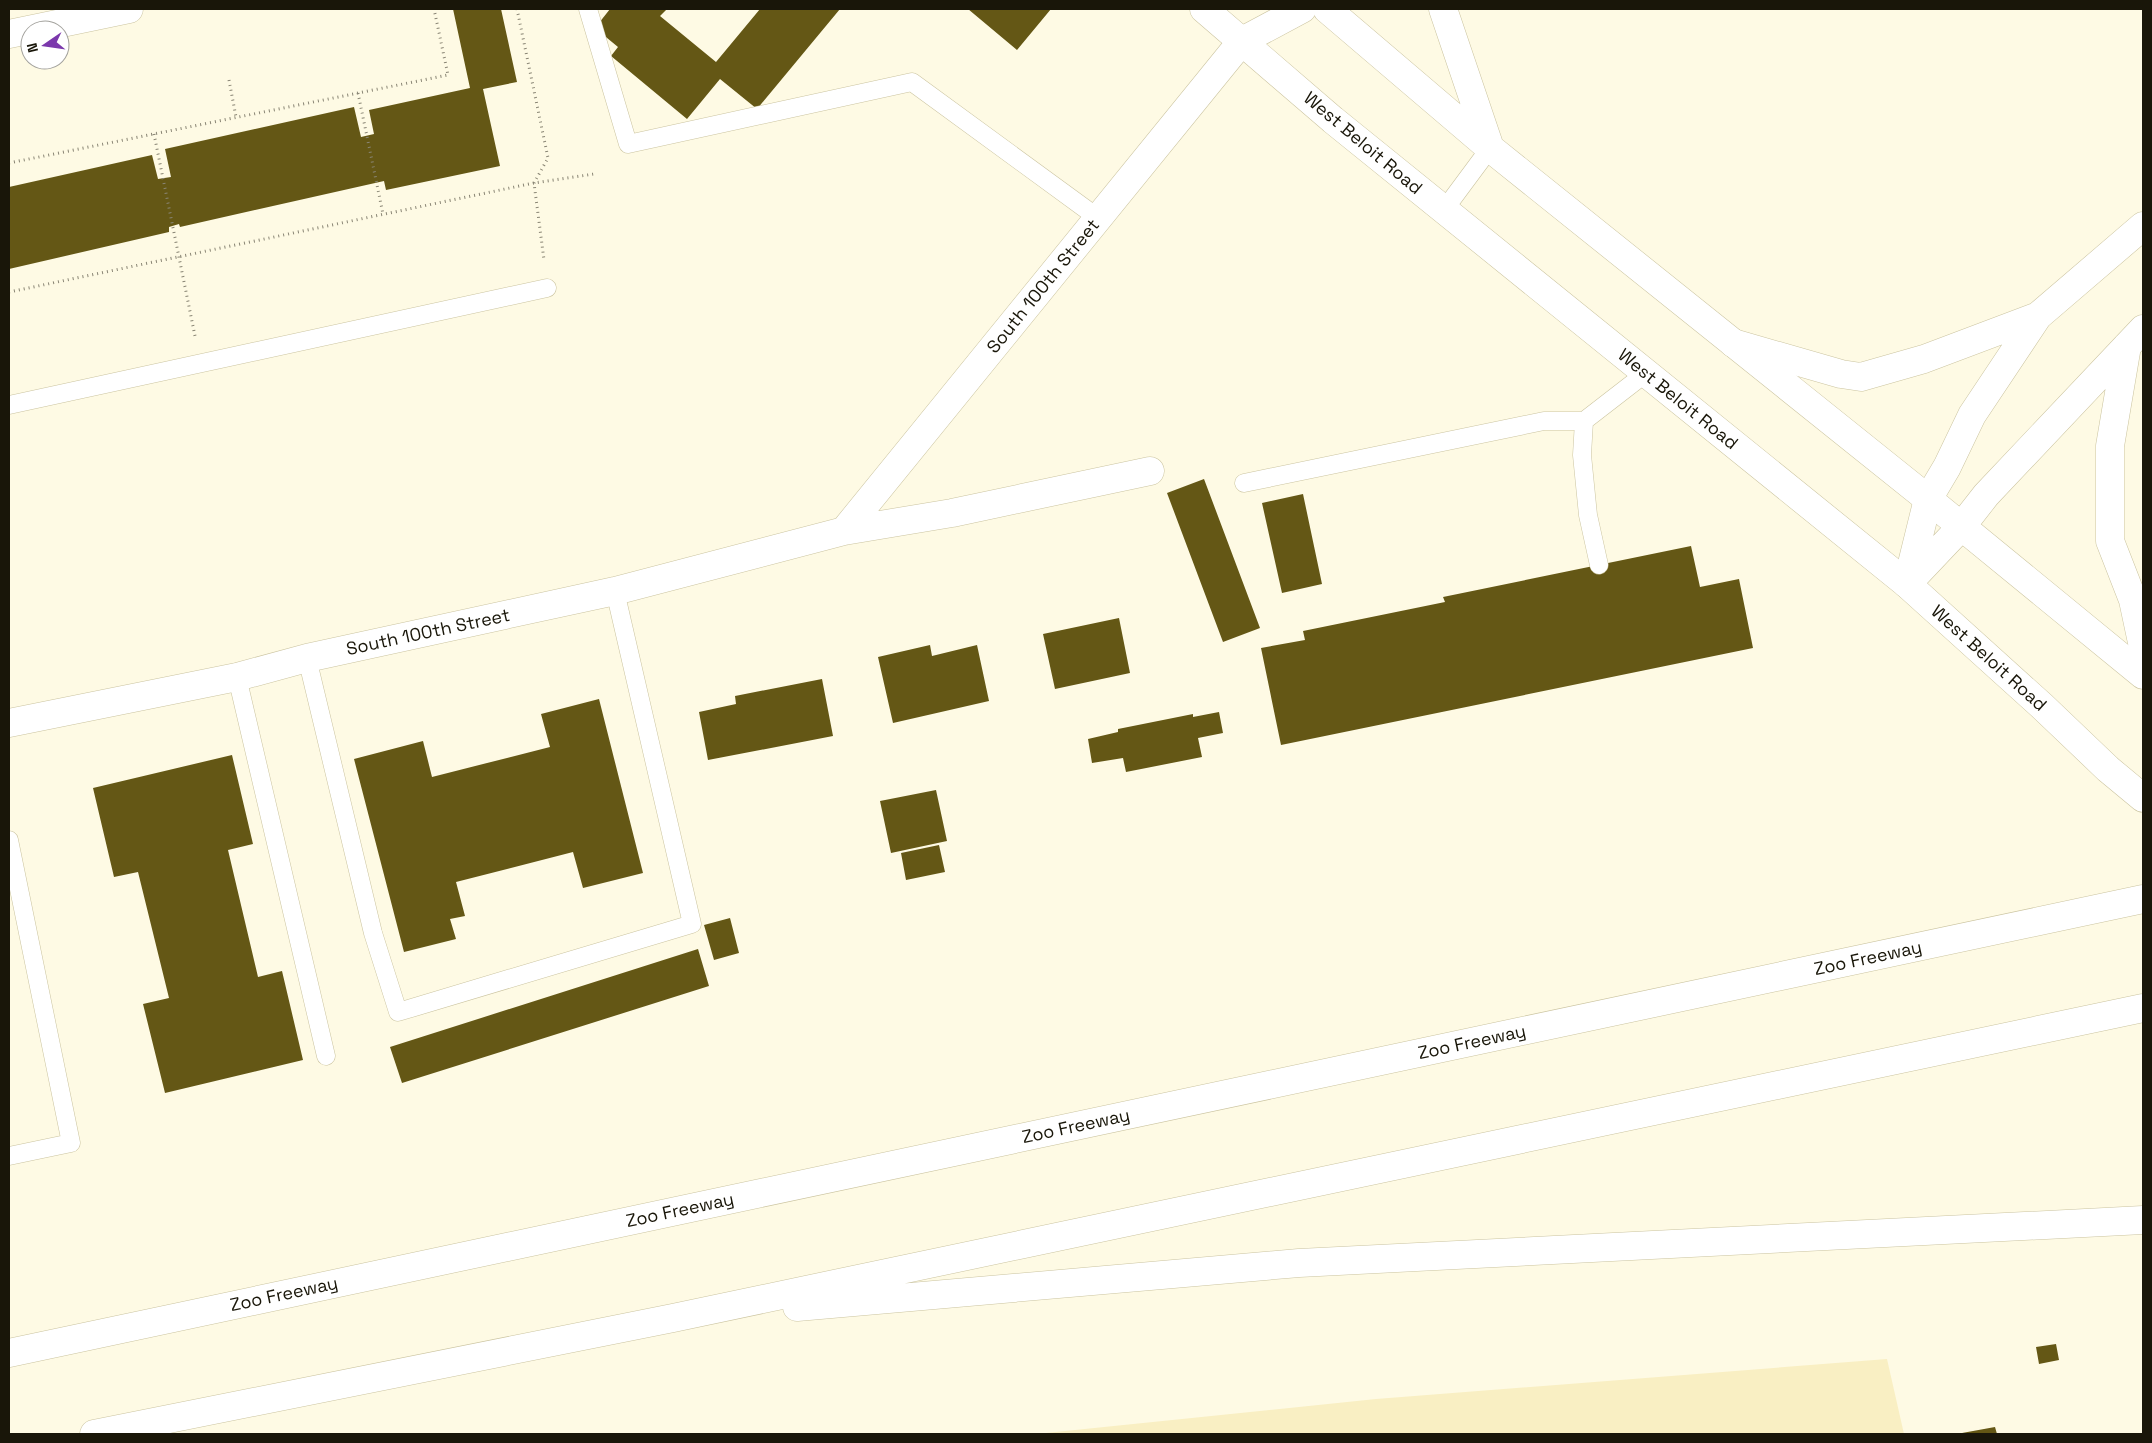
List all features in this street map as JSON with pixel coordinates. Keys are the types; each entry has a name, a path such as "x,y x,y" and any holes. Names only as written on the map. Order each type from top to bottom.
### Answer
{"main road":[{"path":"9,34 129,9"},
{"name":"West Beloit Road","path":"1204,9 1333,120 1907,584 2042,706 2108,769 2143,798"},
{"path":"1242,41 1256,9"},
{"path":"1242,41 1302,9"},
{"path":"1328,9 1490,148 1928,499 2143,675"},
{"path":"1443,9 1490,148"},
{"name":"South 100th Street","path":"844,531 1242,41"},
{"path":"1907,584 1928,499 1947,467 1972,415 2038,316 2143,226"},
{"path":"1733,343 1841,374 1862,377 1924,359 2038,316"},
{"path":"1907,584 1961,527 1986,495 2135,338"},
{"path":"2135,338 2110,446 2110,542 2133,600 2143,647"},
{"name":"South 100th Street","path":"9,723 237,676 307,658 615,591 844,531 952,513 1150,471"},
{"name":"Zoo Freeway","path":"9,1353 2143,899"},
{"path":"94,1434 673,1318 2143,1008"},
{"path":"673,1318 1299,1263 2143,1220"}],"lane":[{"path":"588,9 628,144 912,82 1098,218"},
{"path":"1444,210 1490,148"},
{"path":"9,405 547,288"},
{"path":"1244,483 1544,421 1584,421 1646,373"},
{"path":"1584,421 1582,455 1588,514 1599,565"},
{"path":"307,658 373,933 398,1012 692,924 615,591"},
{"path":"237,676 326,1056"},
{"path":"9,840 71,1143 9,1156"}],"path":[{"path":"9,163 448,75 434,9"},
{"path":"517,9 548,158 534,183 547,288"},
{"path":"229,80 236,117"},
{"path":"358,93 383,214"},
{"path":"154,134 200,363"},
{"path":"9,292 534,183 594,174"}],"shaded area":[{"path":"1887,1359 1904,1434 1036,1434 1376,1399"}],"building":[{"path":"453,9 501,9 517,82 483,89 500,166 386,190 384,181 180,227 179,224 169,227 169,232 9,269 9,187 152,155 158,179 171,177 165,149 354,107 361,137 374,134 369,110 470,88"},
{"path":"610,9 667,9 660,16 716,62 760,9 840,9 757,109 720,79 687,119 611,56 618,47 595,28"},
{"path":"968,9 1051,9 1017,50"},
{"path":"1204,479 1260,628 1223,642 1167,493"},
{"path":"1303,494 1322,584 1282,593 1262,503"},
{"path":"1691,546 1700,587 1739,579 1753,648 1281,745 1261,648 1305,640 1303,631 1445,602 1443,597"},
{"path":"1119,618 1130,673 1055,689 1043,634"},
{"path":"930,645 932,656 977,645 989,701 893,723 878,657"},
{"path":"822,679 833,736 708,760 699,712 736,704 735,696"},
{"path":"599,699 643,873 583,888 573,852 456,882 465,916 450,919 456,939 404,952 354,759 423,741 432,777 550,747 541,714"},
{"path":"1219,712 1223,733 1198,738 1202,757 1126,772 1123,758 1092,763 1088,739 1118,732 1118,729 1193,714 1193,717"},
{"path":"232,755 253,844 228,850 258,977 282,971 303,1060 165,1093 143,1004 169,998 138,872 114,877 93,788"},
{"path":"936,790 947,841 891,853 880,801"},
{"path":"939,845 945,872 906,880 901,853"},
{"path":"730,918 739,953 714,960 704,925"},
{"path":"698,949 709,986 402,1083 390,1047"},
{"path":"2056,1344 2059,1360 2039,1364 2036,1347"},
{"path":"1995,1427 1997,1434 1962,1434 1962,1433"}]}
